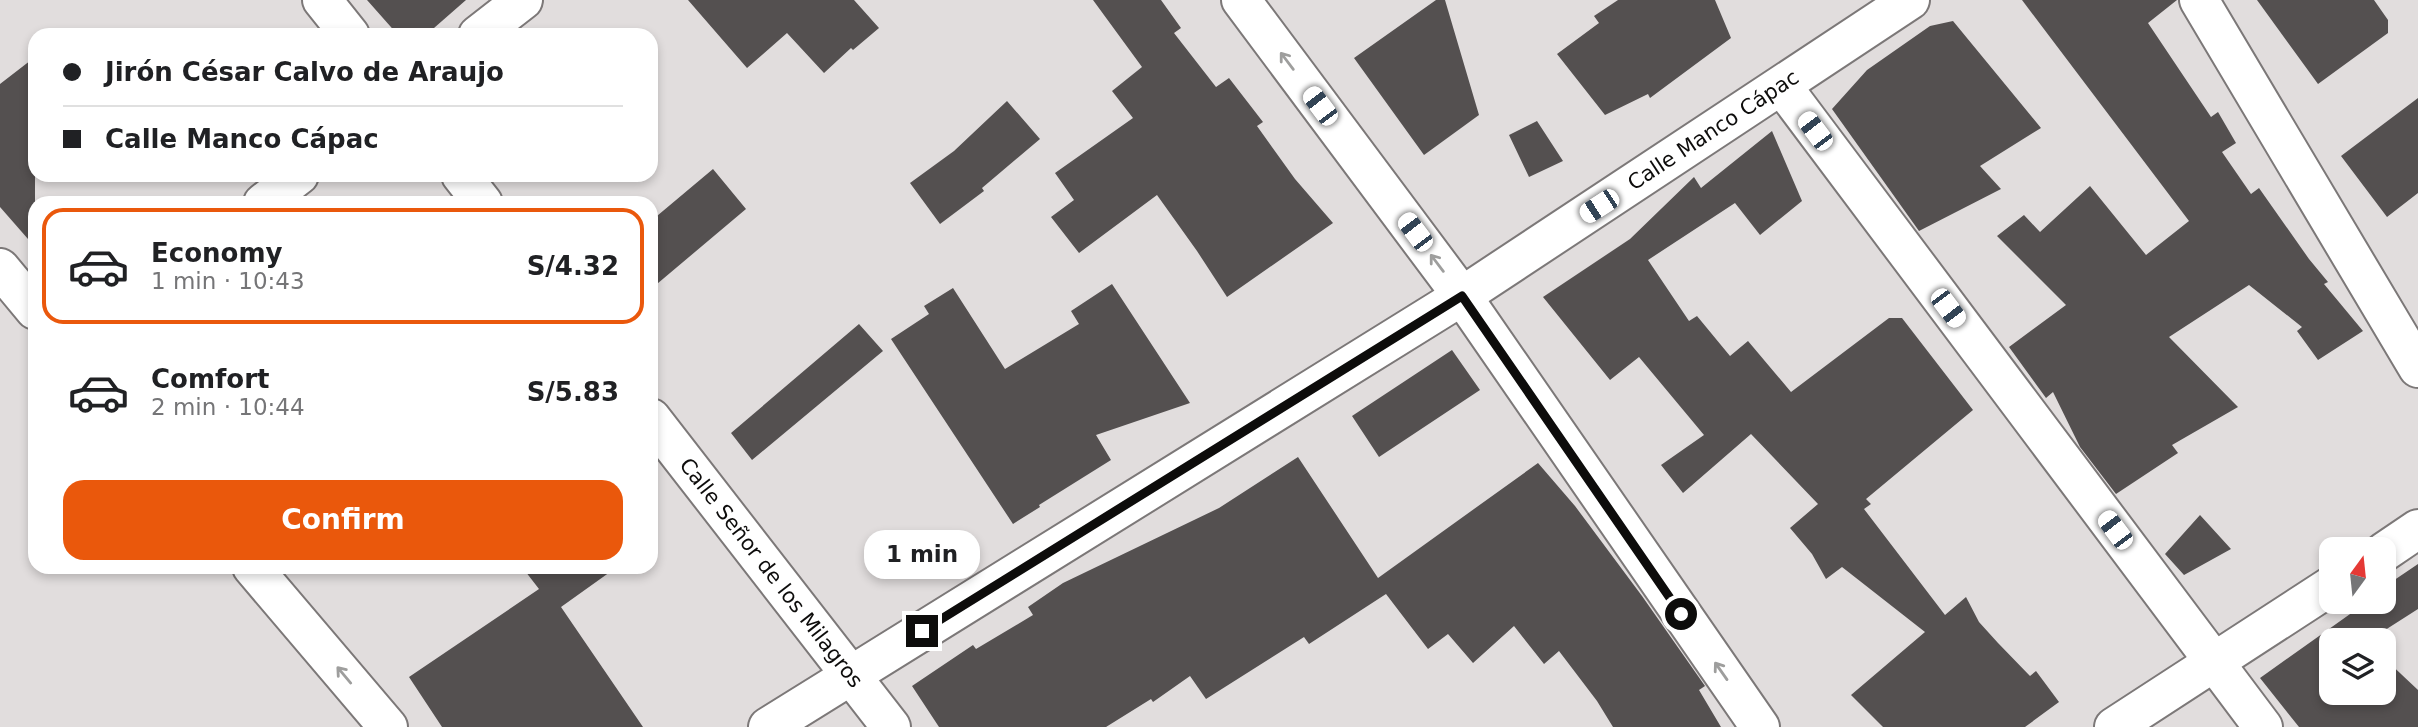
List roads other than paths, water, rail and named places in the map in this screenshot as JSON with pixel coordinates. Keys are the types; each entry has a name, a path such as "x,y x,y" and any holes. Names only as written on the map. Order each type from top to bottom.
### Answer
{"street":[{"path":"322,0 344,28"},
{"path":"487,28 523,0"},
{"path":"1241,0 1462,296 1760,727"},
{"name":"Calle Manco Cápac","path":"768,727 1462,296 1910,0"},
{"path":"2199,0 2418,368"},
{"path":"1782,86 2263,727"},
{"path":"272,196 290,182"},
{"path":"466,182 478,196"},
{"path":"0,268 28,302"},
{"name":"Calle Señor de los Milagros","path":"658,427 891,727"},
{"path":"2396,544 2418,529"},
{"path":"258,574 388,727"},
{"path":"2114,727 2319,594"}]}
